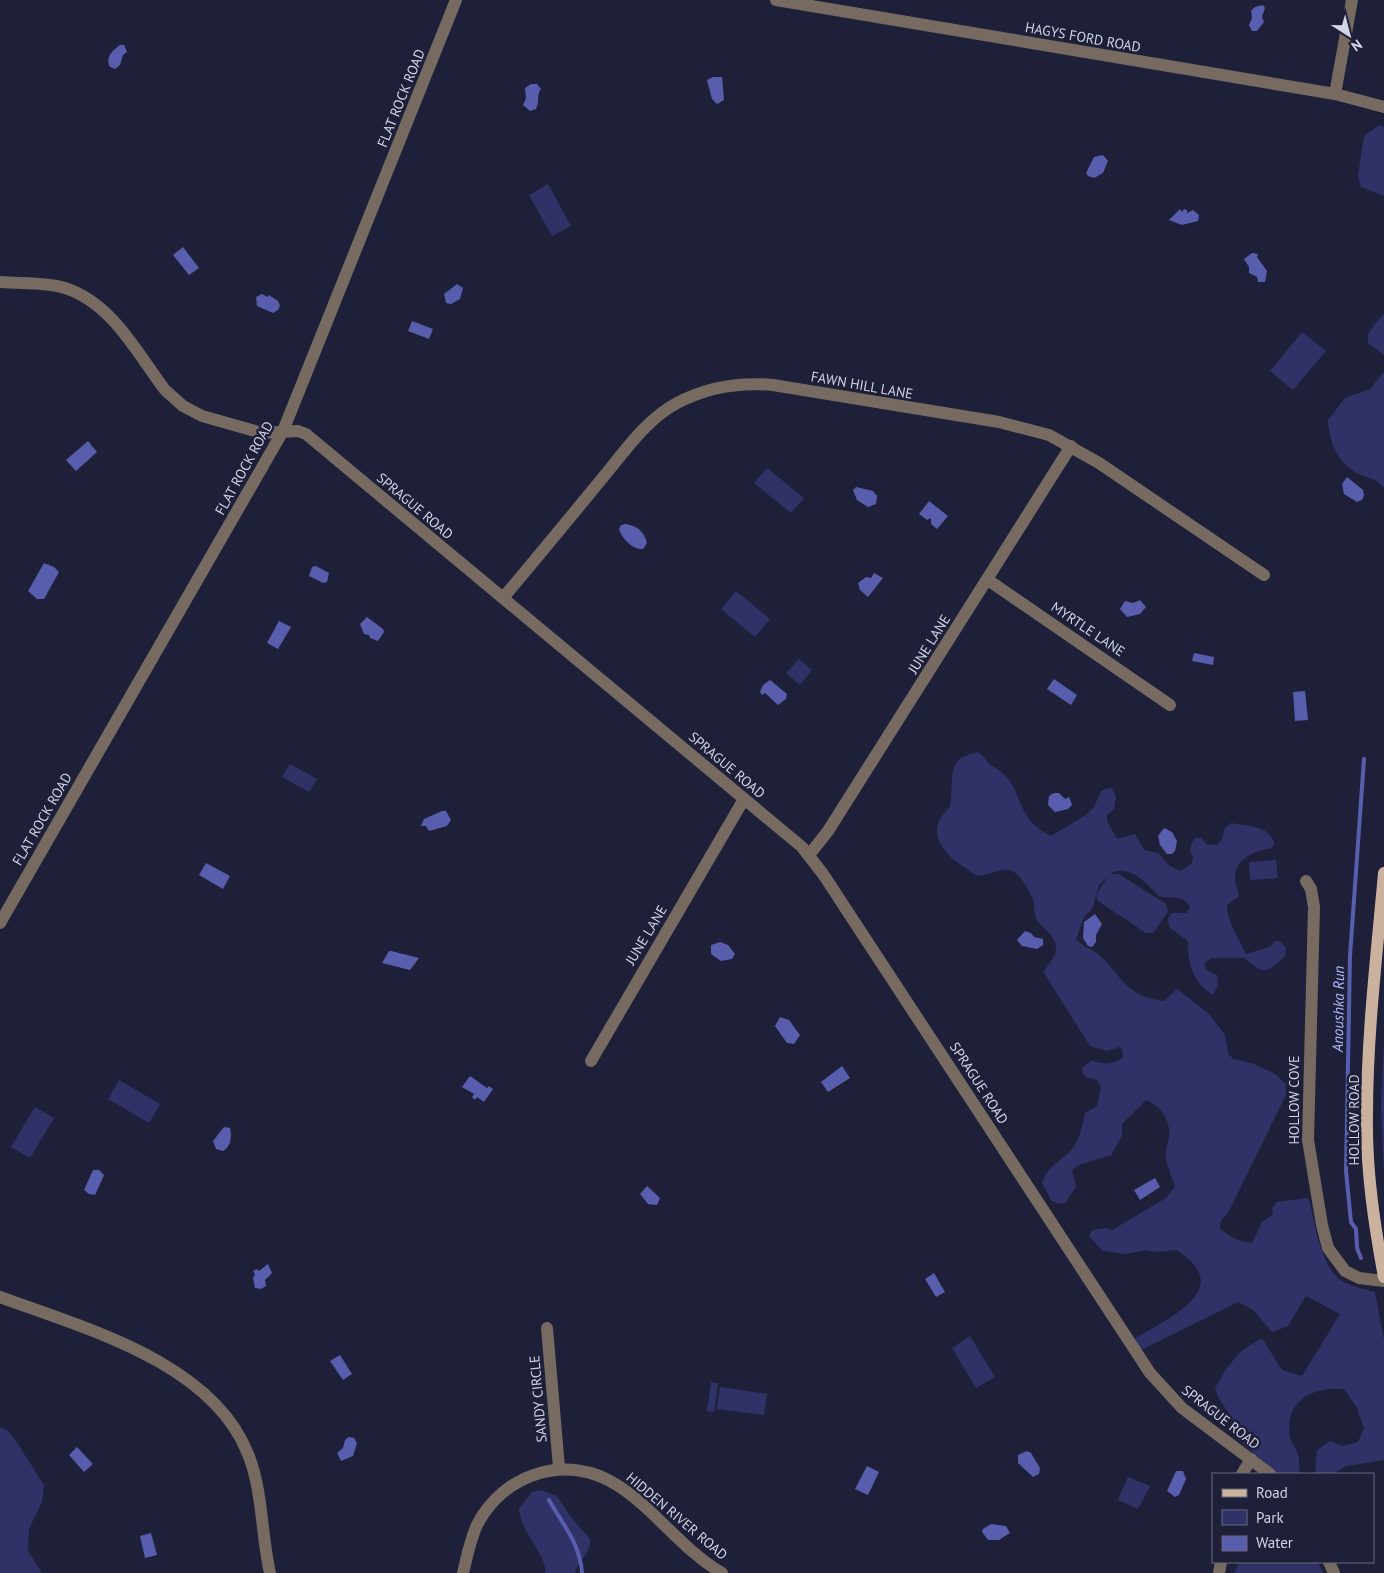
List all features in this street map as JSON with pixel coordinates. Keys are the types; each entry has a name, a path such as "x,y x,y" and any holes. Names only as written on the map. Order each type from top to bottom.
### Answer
{"main road":[{"name":"HOLLOW ROAD","path":"1384,873 1370,1041 1367,1115 1373,1211 1384,1277"}],"street":[{"name":"FLAT ROCK ROAD","path":"0,923 283,431 456,0"},
{"name":"HAGYS FORD ROAD","path":"776,0 1335,94 1384,107"},
{"path":"1335,94 1352,0"},
{"name":"SPRAGUE ROAD","path":"0,282 52,286 74,292 95,303 112,320 165,390 183,406 202,416 262,433 298,431 306,434 809,855 1025,1179 1150,1373 1182,1408 1269,1473"},
{"name":"FAWN HILL LANE","path":"502,598 645,428 677,403 711,389 744,383 782,386 1021,427 1049,435 1071,446 1264,575"},
{"name":"JUNE LANE","path":"809,855 828,831 1071,446"},
{"name":"MYRTLE LANE","path":"988,580 1170,705"},
{"name":"JUNE LANE","path":"591,1061 744,799"},
{"name":"HOLLOW COVE","path":"1306,881 1311,889 1314,907 1308,1140 1322,1225 1328,1248 1345,1271 1359,1278 1384,1281"},
{"path":"0,1297 76,1323 125,1344 176,1373 206,1394 232,1425 249,1455 256,1481 270,1573"},
{"name":"SANDY CIRCLE","path":"547,1328 558,1468"},
{"path":"1243,1473 1251,1459"},
{"name":"HIDDEN RIVER ROAD","path":"463,1573 477,1525 496,1500 521,1481 546,1470 558,1468 590,1473 616,1484 685,1545 722,1573"}],"green space":[{"path":"1379,125 1384,127 1384,196 1361,187 1358,176 1364,136"},
{"path":"548,184 571,226 552,236 529,195"},
{"path":"1384,314 1384,355 1368,343 1368,339 1372,327"},
{"path":"1302,332 1326,351 1293,390 1270,371"},
{"path":"1384,372 1384,488 1374,479 1357,473 1339,457 1332,443 1328,420 1345,398 1370,389"},
{"path":"767,468 804,498 791,513 754,483"},
{"path":"736,591 770,619 755,637 721,609"},
{"path":"799,659 812,670 800,685 786,673"},
{"path":"977,752 982,755 1011,783 1029,819 1038,828 1051,836 1086,815 1094,807 1101,791 1111,787 1116,797 1114,809 1107,815 1107,821 1117,839 1135,834 1144,850 1158,853 1170,866 1181,871 1192,863 1193,857 1190,851 1192,842 1196,838 1202,838 1206,844 1217,845 1222,839 1225,828 1231,823 1257,827 1267,832 1271,837 1274,843 1272,848 1254,853 1239,864 1235,878 1239,896 1227,905 1231,923 1246,954 1270,947 1275,941 1280,941 1286,948 1285,956 1269,969 1261,970 1244,958 1211,958 1205,963 1205,969 1217,975 1218,985 1213,995 1196,979 1189,957 1188,941 1169,927 1168,918 1172,913 1186,913 1190,908 1188,904 1181,899 1159,896 1137,876 1124,871 1110,874 1119,874 1166,904 1168,912 1153,933 1146,933 1098,901 1096,896 1108,876 1099,885 1092,909 1084,917 1076,939 1098,954 1132,990 1140,995 1164,1001 1177,989 1209,1014 1225,1035 1228,1053 1233,1059 1254,1064 1275,1074 1286,1084 1286,1095 1229,1211 1221,1221 1220,1228 1234,1238 1252,1243 1262,1222 1273,1214 1272,1208 1277,1202 1307,1198 1310,1202 1320,1245 1329,1267 1342,1281 1358,1288 1375,1292 1384,1340 1384,1460 1346,1466 1335,1473 1315,1473 1317,1450 1330,1441 1343,1446 1358,1442 1364,1428 1356,1406 1344,1389 1321,1390 1311,1393 1296,1405 1291,1414 1289,1424 1290,1437 1299,1457 1300,1473 1276,1473 1232,1434 1230,1415 1218,1397 1215,1388 1226,1369 1241,1351 1262,1338 1282,1370 1302,1376 1340,1314 1306,1296 1288,1326 1272,1332 1253,1310 1238,1302 1139,1351 1133,1340 1178,1313 1199,1290 1200,1278 1194,1264 1176,1250 1156,1252 1146,1250 1126,1254 1103,1251 1089,1236 1092,1230 1106,1228 1112,1230 1166,1198 1175,1187 1166,1160 1169,1137 1167,1120 1156,1106 1146,1100 1122,1124 1122,1136 1111,1155 1079,1165 1072,1170 1076,1187 1065,1203 1058,1204 1051,1200 1042,1183 1044,1178 1051,1168 1074,1147 1083,1125 1085,1113 1097,1106 1101,1088 1097,1080 1086,1077 1082,1072 1083,1067 1092,1060 1100,1063 1115,1062 1123,1057 1122,1049 1119,1047 1107,1051 1090,1046 1044,973 1055,956 1054,939 1036,918 1033,899 1020,878 1013,871 1009,870 978,876 955,861 942,847 938,839 939,821 950,805 954,767 962,757"},
{"path":"290,764 317,779 309,792 282,777"},
{"path":"1276,860 1278,878 1250,880 1249,862"},
{"path":"1384,1044 1384,1176 1381,1105"},
{"path":"119,1080 160,1104 149,1123 108,1099"},
{"path":"35,1107 54,1118 30,1158 11,1147"},
{"path":"970,1336 995,1377 976,1388 952,1348"},
{"path":"711,1382 718,1383 714,1412 707,1411"},
{"path":"720,1387 767,1394 764,1415 717,1409"},
{"path":"0,1427 7,1430 14,1438 44,1485 42,1502 29,1529 28,1551 42,1573 0,1573"},
{"path":"1128,1477 1150,1486 1138,1509 1118,1500"},
{"path":"542,1490 557,1496 570,1516 590,1539 589,1548 575,1573 545,1573 543,1560 524,1526 519,1509 532,1492"},
{"path":"1239,1563 1318,1563 1323,1573 1234,1573"}],"water":[{"path":"1263,5 1265,8 1262,17 1264,22 1257,31 1252,31 1249,25 1252,18 1251,11 1255,7"},
{"path":"120,45 124,45 127,52 123,55 120,65 115,69 110,67 108,60 112,52"},
{"path":"713,77 722,77 724,100 717,104 712,99 707,80"},
{"path":"531,84 537,84 541,89 536,109 530,111 523,105 526,98 525,88"},
{"path":"1103,155 1108,161 1103,173 1094,178 1088,176 1086,173 1094,157"},
{"path":"1180,209 1182,212 1184,209 1187,210 1187,213 1193,210 1199,215 1198,221 1182,225 1169,220"},
{"path":"183,247 199,268 189,275 173,255"},
{"path":"1252,253 1258,254 1257,257 1267,271 1265,282 1258,282 1257,277 1249,273 1249,267 1244,259"},
{"path":"457,284 463,288 460,299 451,304 446,303 444,294"},
{"path":"262,294 268,297 269,295 278,301 280,306 278,310 273,313 257,306 256,297"},
{"path":"412,321 433,329 429,339 408,331"},
{"path":"88,441 97,452 76,471 66,460"},
{"path":"1347,477 1363,490 1364,496 1362,500 1357,502 1344,494 1342,484"},
{"path":"856,487 873,491 877,496 876,504 868,507 857,500 853,490"},
{"path":"929,501 948,516 937,529 931,524 931,518 927,520 919,514"},
{"path":"621,525 634,526 642,532 647,543 643,549 635,548 623,536 619,529"},
{"path":"44,563 54,567 59,572 44,599 37,599 28,591"},
{"path":"316,566 329,573 327,582 323,583 309,576 312,567"},
{"path":"874,573 883,578 868,597 860,590 858,583 866,577 871,578"},
{"path":"1140,600 1146,607 1140,614 1127,617 1120,609 1125,601 1133,603"},
{"path":"367,617 383,629 384,632 378,641 364,634 360,624"},
{"path":"279,621 291,627 278,649 267,643"},
{"path":"1194,653 1214,657 1213,665 1192,661"},
{"path":"1054,679 1077,695 1071,705 1047,689"},
{"path":"770,680 787,694 786,699 778,705 765,693 762,695 760,692 763,685"},
{"path":"1305,691 1308,720 1295,721 1293,692"},
{"path":"1059,793 1065,799 1069,797 1072,805 1068,809 1055,812 1048,805 1049,796"},
{"path":"446,811 451,820 447,826 429,831 426,826 421,826 424,819"},
{"path":"1164,828 1172,832 1177,841 1175,851 1172,854 1167,854 1160,845 1158,836"},
{"path":"206,863 230,876 223,889 199,875"},
{"path":"1095,914 1102,924 1096,935 1096,942 1092,947 1088,946 1083,938 1084,922"},
{"path":"1025,931 1031,933 1034,937 1043,939 1043,945 1037,949 1022,946 1017,940"},
{"path":"720,942 728,945 735,954 732,959 721,961 711,954 711,945"},
{"path":"389,951 419,958 410,970 382,963"},
{"path":"780,1017 789,1020 800,1035 794,1044 787,1043 775,1026"},
{"path":"842,1066 850,1078 828,1092 821,1082"},
{"path":"470,1076 487,1088 489,1086 493,1089 484,1102 477,1097 475,1100 472,1097 474,1094 462,1087"},
{"path":"224,1127 230,1128 231,1138 228,1147 223,1151 216,1149 213,1141"},
{"path":"93,1170 99,1170 104,1175 95,1195 89,1194 84,1190"},
{"path":"1155,1178 1160,1187 1140,1200 1134,1190"},
{"path":"647,1186 660,1198 657,1205 648,1204 640,1194"},
{"path":"268,1264 272,1273 265,1280 266,1286 261,1289 255,1288 253,1278 255,1274 253,1271 257,1269 259,1271"},
{"path":"934,1273 945,1292 936,1297 925,1279"},
{"path":"340,1355 352,1374 343,1380 330,1361"},
{"path":"349,1437 354,1438 357,1443 353,1456 341,1461 337,1453 343,1448 345,1440"},
{"path":"77,1447 93,1464 84,1472 69,1455"},
{"path":"1027,1451 1031,1453 1040,1468 1039,1474 1033,1477 1018,1463 1018,1455"},
{"path":"867,1466 879,1472 868,1495 855,1489"},
{"path":"1176,1471 1183,1471 1186,1479 1179,1495 1175,1497 1167,1491"},
{"path":"991,1524 1006,1526 1010,1533 999,1540 988,1540 982,1532 983,1529"},
{"path":"151,1533 157,1555 145,1558 140,1536"}],"waterway":[{"name":"Anoushka Run","path":"1361,1258 1357,1248 1356,1229 1351,1222 1346,1171 1350,956 1364,759"},
{"path":"549,1500 574,1543 581,1562 582,1573"}]}
